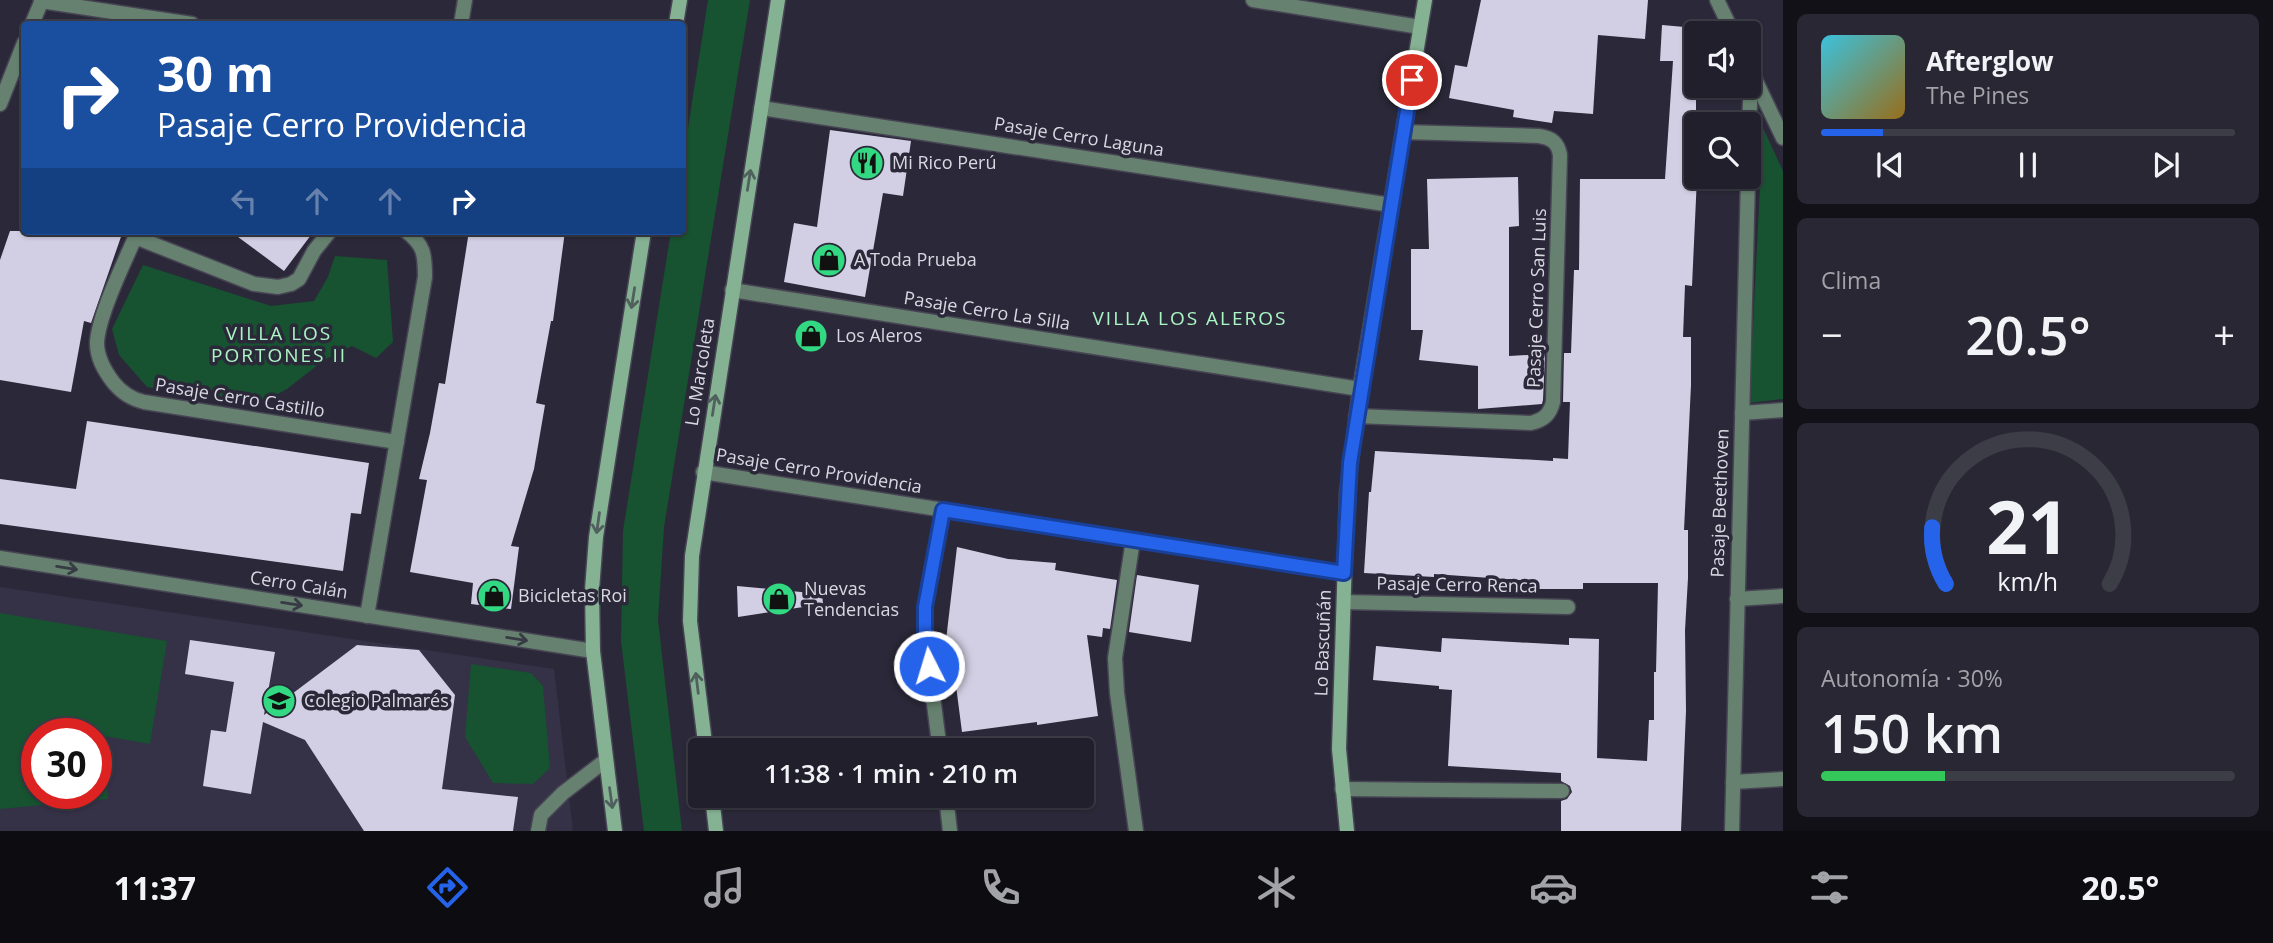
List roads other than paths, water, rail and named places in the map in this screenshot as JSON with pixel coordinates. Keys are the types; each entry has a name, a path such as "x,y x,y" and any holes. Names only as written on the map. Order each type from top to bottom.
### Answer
{"main road":[{"path":"676,21 680,0"},
{"name":"Lo Marcoleta","path":"704,738 690,621 692,556 778,0"},
{"name":"Lo Bascuñán","path":"1347,831 1339,749 1347,493 1360,389 1425,0"},
{"path":"615,831 593,651 592,590 596,537 643,235"},
{"path":"713,808 716,831"}],"street":[{"path":"462,21 465,0"},
{"path":"1253,0 1420,27"},
{"path":"1717,0 1727,21"},
{"path":"33,21 41,1 172,21"},
{"path":"0,104 21,51"},
{"path":"1761,93 1783,138"},
{"name":"Pasaje Cerro Laguna","path":"761,108 1391,205"},
{"name":"Pasaje Cerro San Luis","path":"1356,416 1531,423 1546,416 1553,402 1559,148 1548,137 1539,136 1403,132"},
{"name":"Pasaje Beethoven","path":"1732,831 1748,189"},
{"name":"Pasaje Cerro Castillo","path":"137,235 103,316 97,342 104,370 122,391 144,402 397,442"},
{"name":"Pasaje Cerro Castillo","path":"139,235 254,284 278,287 299,279 314,251 327,235"},
{"path":"367,616 425,277 423,248 411,235"},
{"name":"Pasaje Cerro La Silla","path":"732,290 1360,389"},
{"path":"1742,413 1783,410"},
{"name":"Pasaje Cerro Providencia","path":"703,472 1344,573"},
{"path":"938,738 926,645 925,607 943,510"},
{"path":"1133,540 1116,640 1115,676 1136,831"},
{"name":"Cerro Calán","path":"0,558 593,651"},
{"path":"1737,599 1783,596"},
{"name":"Pasaje Cerro Renca","path":"1344,602 1569,607"},
{"path":"538,831 541,816 563,793 606,761"},
{"path":"1733,782 1783,779"},
{"path":"1342,789 1562,791"},
{"path":"947,808 950,831"}],"place":[{"name":"Mi Rico Perú","path":"867,163"},
{"name":"A Toda Prueba","path":"829,260"},
{"name":"Los Aleros","path":"811,336"},
{"name":"Bicicletas Roi","path":"494,596"},
{"name":"Nuevas Tendencias","path":"779,599"},
{"name":"Colegio Palmarés","path":"279,701"}],"district":[{"name":"VILLA LOS ALEROS","path":"1190,318"},
{"name":"VILLA LOS PORTONES II","path":"279,344"}]}
